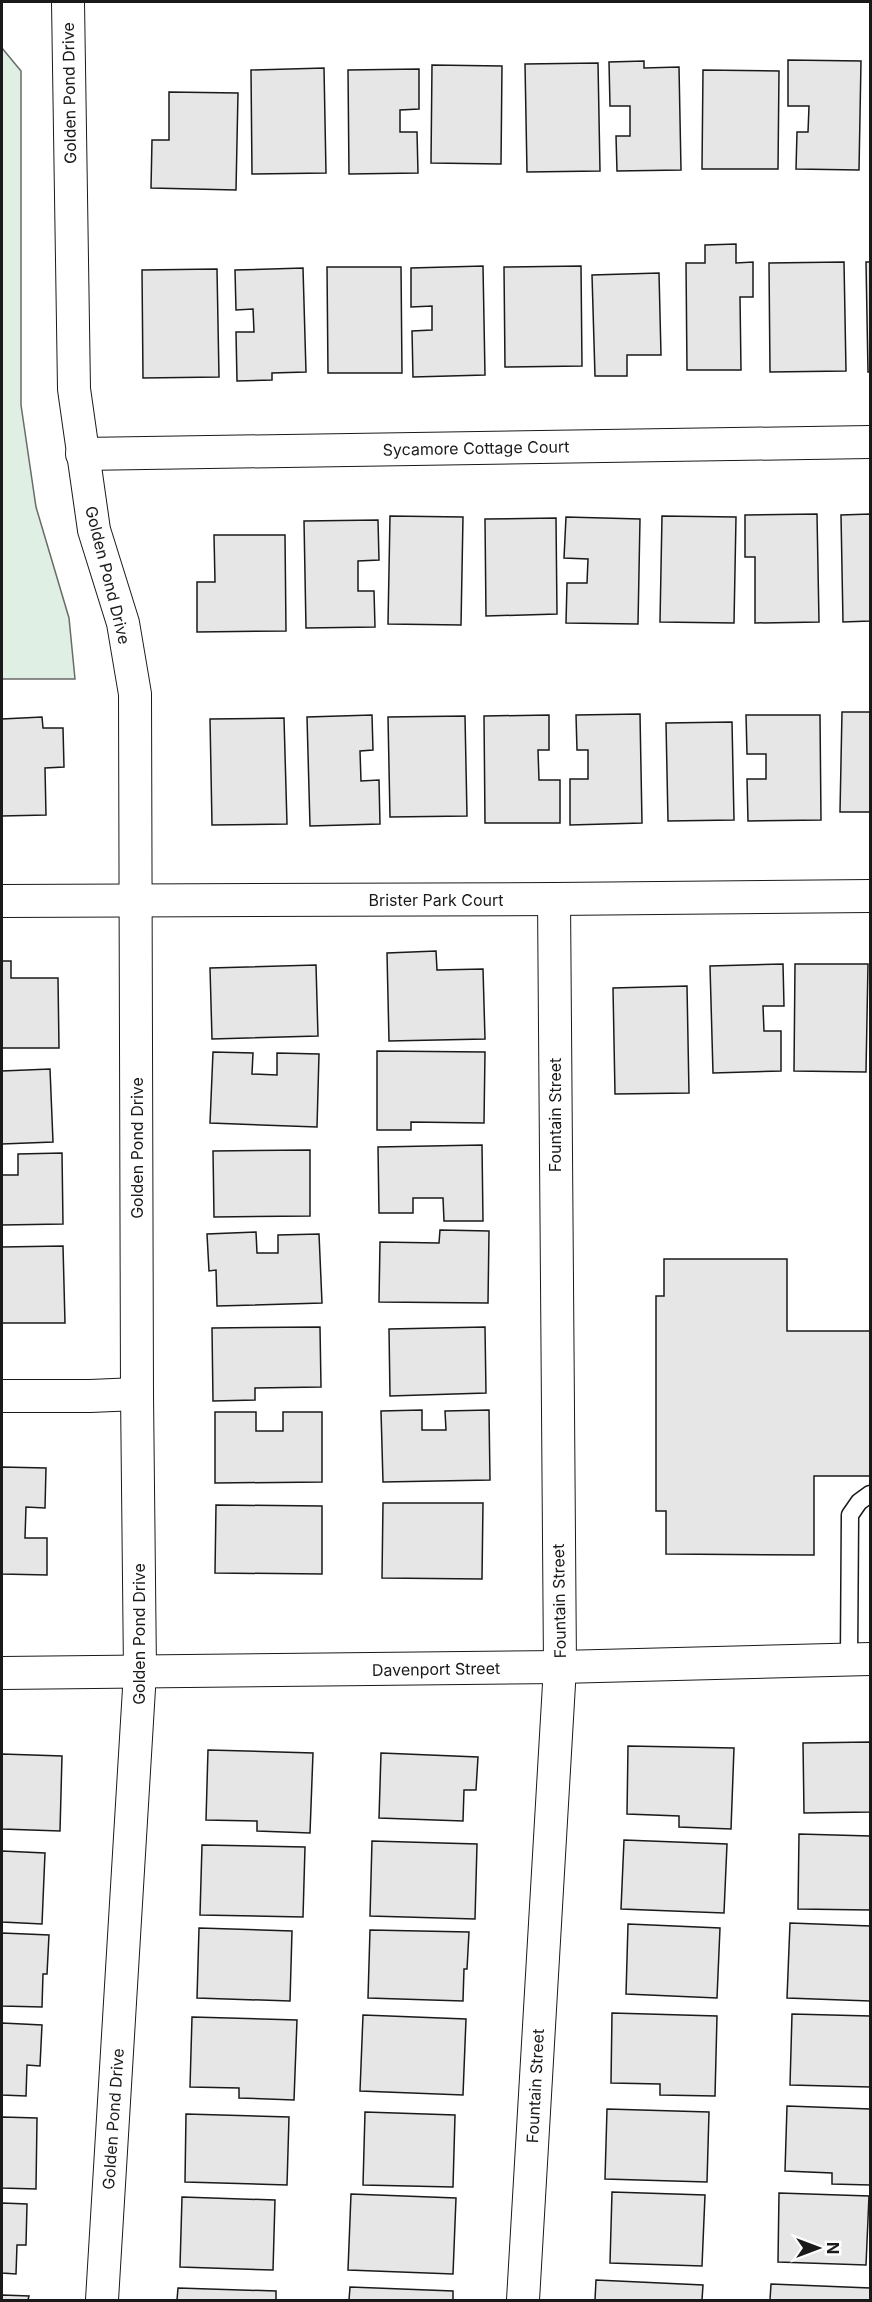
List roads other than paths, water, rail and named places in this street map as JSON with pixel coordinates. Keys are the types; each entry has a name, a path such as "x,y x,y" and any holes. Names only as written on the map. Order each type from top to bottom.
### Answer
{"street":[{"name":"Golden Pond Drive","path":"68,2 74,389 94,530 123,624 135,694 140,1672 102,2301"},
{"name":"Sycamore Cottage Court","path":"82,454 870,442"},
{"name":"Brister Park Court","path":"2,901 554,900 870,896"},
{"name":"Fountain Street","path":"523,2301 560,1668 554,900"},
{"path":"2,1396 137,1394"},
{"name":"Davenport Street","path":"2,1673 560,1668 860,1659"}],"lane":[{"path":"860,1659 850,1515 859,1502 870,1494"}]}
